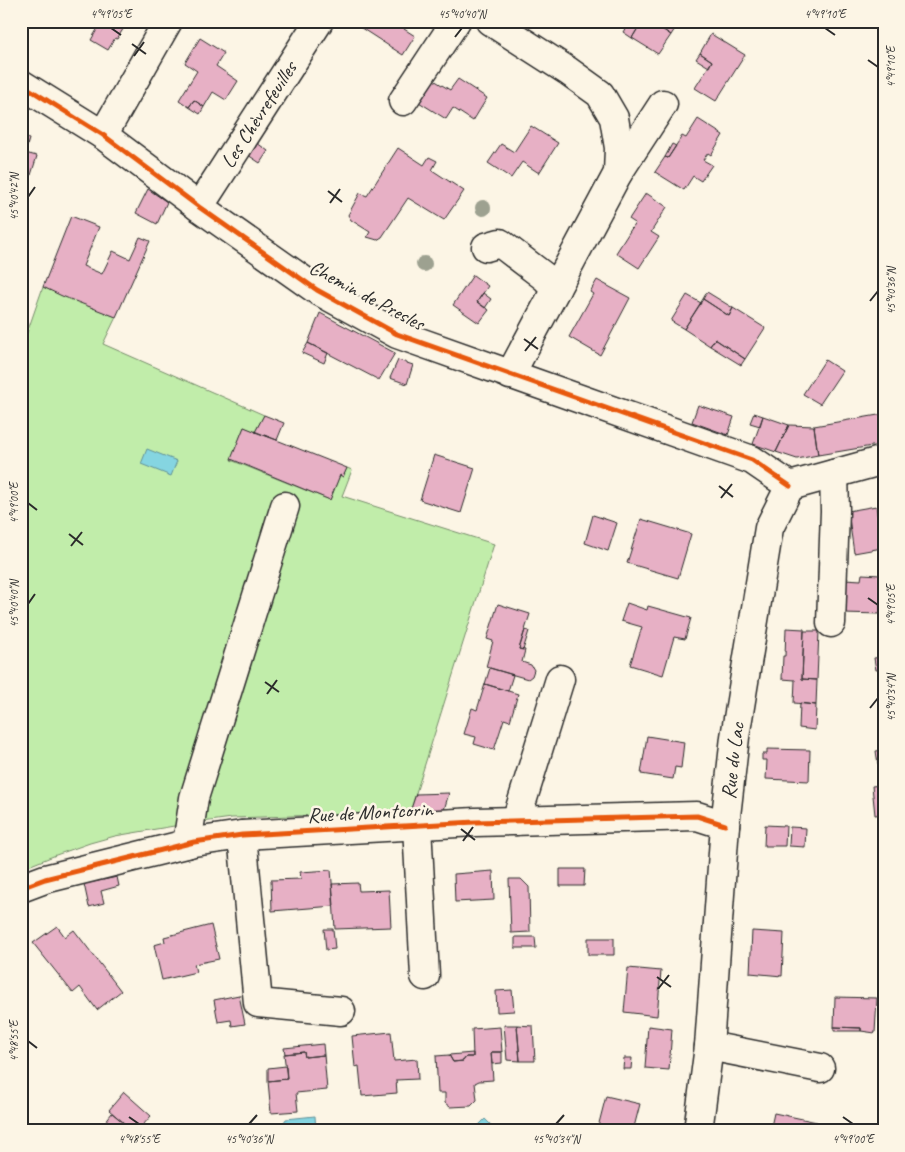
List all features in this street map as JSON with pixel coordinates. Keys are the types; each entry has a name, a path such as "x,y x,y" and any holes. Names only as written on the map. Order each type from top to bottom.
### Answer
{"street":[{"path":"102,135 168,21"},
{"name":"Les Chèvrefeuilles","path":"199,207 319,21"},
{"path":"404,101 456,21"},
{"path":"490,21 600,94 614,118 619,148 618,173"},
{"name":"Chemin de Presles","path":"21,84 102,135 316,290 397,334 752,460 790,486"},
{"path":"510,374 618,173 663,104"},
{"path":"486,248 500,243 546,278 556,289"},
{"path":"790,486 884,460"},
{"path":"831,623 835,511 834,474"},
{"name":"Rue du Lac","path":"698,1131 709,1046 725,825 735,737 769,528 790,486"},
{"path":"187,844 194,798 285,506"},
{"path":"516,821 560,679"},
{"name":"Rue de Montcorin","path":"21,888 45,879 187,844 242,835 475,822 697,816 725,825"},
{"path":"418,826 425,976"},
{"path":"242,835 258,1003 341,1011"},
{"path":"709,1046 820,1068"}],"green space":[{"path":"43,287 116,317 103,344 264,415 255,432 244,427 231,460 330,500 340,475 343,477 347,468 352,470 342,496 494,544 410,812 232,818 180,825 115,836 90,843 21,869 21,350"}],"water":[{"path":"147,449 177,461 171,476 141,464"},
{"path":"315,1116 316,1131 283,1131 282,1125 286,1119"},
{"path":"485,1119 496,1131 458,1131 458,1126 478,1126"}],"building":[{"path":"87,21 128,21 108,50 91,40 98,28"},
{"path":"356,21 407,21 409,22 404,29 415,36 403,55 355,24"},
{"path":"627,21 667,21 662,29 671,35 658,54 632,38 638,28"},
{"path":"667,21 680,21 671,35 662,29"},
{"path":"629,22 638,28 632,38 623,32"},
{"path":"711,34 745,55 716,101 695,88 712,61 700,53"},
{"path":"200,38 224,53 216,66 238,81 226,100 213,92 204,107 194,100 189,107 179,100 197,71 185,63"},
{"path":"700,53 712,61 709,67 696,59"},
{"path":"429,77 450,90 458,79 487,98 473,121 453,108 446,119 414,99"},
{"path":"194,100 204,107 200,114 189,107"},
{"path":"698,119 723,135 711,155 708,153 703,160 712,165 701,181 693,176 684,190 655,172 665,157 668,158 682,136 686,138"},
{"path":"531,126 558,143 539,173 522,162 511,178 488,163 501,144 514,152"},
{"path":"21,136 29,139 25,153 37,156 31,175 21,173"},
{"path":"253,140 268,151 260,163 245,153"},
{"path":"672,144 676,146 668,158 665,157"},
{"path":"398,148 424,165 429,157 437,161 432,170 464,191 444,220 408,198 382,237 377,240 367,237 370,232 351,220 348,215 360,193 367,196"},
{"path":"148,189 167,202 157,224 136,213"},
{"path":"646,193 667,207 651,232 659,237 639,268 616,253 635,223 629,219"},
{"path":"71,216 99,227 83,266 102,274 113,251 130,259 140,237 150,241 116,317 43,287"},
{"path":"473,275 488,286 477,302 489,310 479,323 453,305"},
{"path":"597,280 630,298 600,355 569,337 593,294 590,292"},
{"path":"707,292 733,308 729,316 703,299"},
{"path":"483,293 491,299 485,308 477,302"},
{"path":"687,295 701,303 684,329 671,321"},
{"path":"703,299 729,316 733,308 765,328 745,359 715,339 710,346 684,329"},
{"path":"320,313 395,353 379,380 308,343"},
{"path":"715,339 745,359 741,365 710,346"},
{"path":"308,343 328,353 324,363 302,353"},
{"path":"398,360 413,365 407,384 390,378"},
{"path":"825,360 842,371 820,404 803,394"},
{"path":"698,405 734,417 728,435 692,422"},
{"path":"754,413 763,416 760,426 750,423"},
{"path":"884,414 884,444 818,455 814,426"},
{"path":"264,415 284,423 277,440 255,432"},
{"path":"763,416 789,425 776,452 753,444"},
{"path":"789,425 814,426 818,455 797,459 776,452"},
{"path":"244,427 347,468 343,477 340,475 330,500 231,459"},
{"path":"434,455 475,468 461,513 420,500"},
{"path":"876,506 882,548 854,553 848,511"},
{"path":"593,515 617,523 608,551 585,543"},
{"path":"641,519 691,534 678,578 627,563"},
{"path":"881,570 884,571 884,603 880,603 880,614 844,613 845,579 861,580 862,574 880,575"},
{"path":"627,603 647,610 648,606 691,618 685,639 674,637 663,675 630,665 642,627 621,621"},
{"path":"498,604 530,614 519,649 525,650 522,662 531,665 534,670 532,676 528,679 486,667 493,641 487,639"},
{"path":"786,628 804,629 802,679 817,680 816,705 794,703 795,680 782,679"},
{"path":"525,630 529,631 523,650 519,649"},
{"path":"804,631 819,631 817,680 802,679"},
{"path":"883,657 884,669 876,670 874,658"},
{"path":"490,668 513,675 508,691 485,684"},
{"path":"485,684 518,694 510,721 504,719 494,750 474,744 476,737 464,734 472,708 477,710"},
{"path":"800,703 816,705 815,730 799,728"},
{"path":"647,736 684,742 681,768 675,767 673,779 641,774"},
{"path":"767,749 810,750 809,781 766,779 767,760 762,760 762,754 767,754"},
{"path":"884,750 884,814 875,815 872,786 882,785 876,751"},
{"path":"449,793 444,810 410,812 416,794"},
{"path":"765,825 786,826 785,846 764,846"},
{"path":"790,827 806,828 805,847 789,846"},
{"path":"560,869 585,869 584,886 560,886"},
{"path":"331,870 334,906 272,911 271,880 301,879 300,872"},
{"path":"493,871 494,900 455,902 454,874"},
{"path":"117,877 119,886 101,891 104,903 89,907 84,884"},
{"path":"509,879 521,879 529,887 530,932 511,933"},
{"path":"358,883 359,891 389,890 391,927 335,929 332,884"},
{"path":"211,925 219,959 194,964 196,972 162,980 154,945 165,942 164,937"},
{"path":"57,926 65,937 74,930 121,991 97,1010 80,987 73,993 33,943"},
{"path":"324,929 333,929 335,949 326,950"},
{"path":"752,931 784,933 782,976 750,973"},
{"path":"515,937 535,937 536,948 515,948"},
{"path":"588,938 614,938 614,955 588,955"},
{"path":"628,968 661,971 657,1016 624,1012"},
{"path":"512,990 514,1011 497,1012 496,991"},
{"path":"239,995 245,1024 232,1026 231,1020 218,1022 214,1000"},
{"path":"835,997 877,998 875,1033 861,1031 861,1028 834,1027"},
{"path":"504,1025 517,1025 520,1061 507,1060"},
{"path":"517,1025 533,1026 535,1061 520,1061"},
{"path":"648,1026 672,1029 669,1070 645,1068"},
{"path":"500,1027 502,1052 491,1052 493,1080 475,1083 477,1100 471,1106 450,1107 445,1103 445,1093 438,1093 436,1056 449,1055 453,1062 463,1061 466,1057 473,1057 472,1029"},
{"path":"834,1027 861,1028 861,1031 834,1031"},
{"path":"391,1032 394,1061 417,1059 418,1079 396,1080 397,1093 362,1096 359,1066 355,1067 352,1036"},
{"path":"323,1044 324,1055 305,1057 304,1052 285,1054 284,1048"},
{"path":"304,1052 305,1057 324,1055 327,1090 296,1093 298,1111 271,1113 268,1081 287,1079 284,1054"},
{"path":"491,1052 502,1052 502,1063 492,1064"},
{"path":"473,1053 473,1057 466,1057 463,1061 453,1062 449,1055"},
{"path":"624,1058 632,1058 631,1069 623,1069"},
{"path":"286,1066 287,1079 268,1081 268,1068"},
{"path":"124,1092 151,1116 142,1126 148,1131 118,1131 124,1123 109,1110"},
{"path":"606,1096 640,1104 633,1131 597,1131"},
{"path":"112,1113 124,1123 118,1131 103,1131 101,1127"},
{"path":"774,1113 817,1122 815,1131 770,1131"}],"cycle path":[{"path":"21,84 103,135 199,207 317,290 397,334 752,460 790,486"},
{"path":"21,888 45,879 194,842 242,835 475,822 697,816 725,825"}]}
